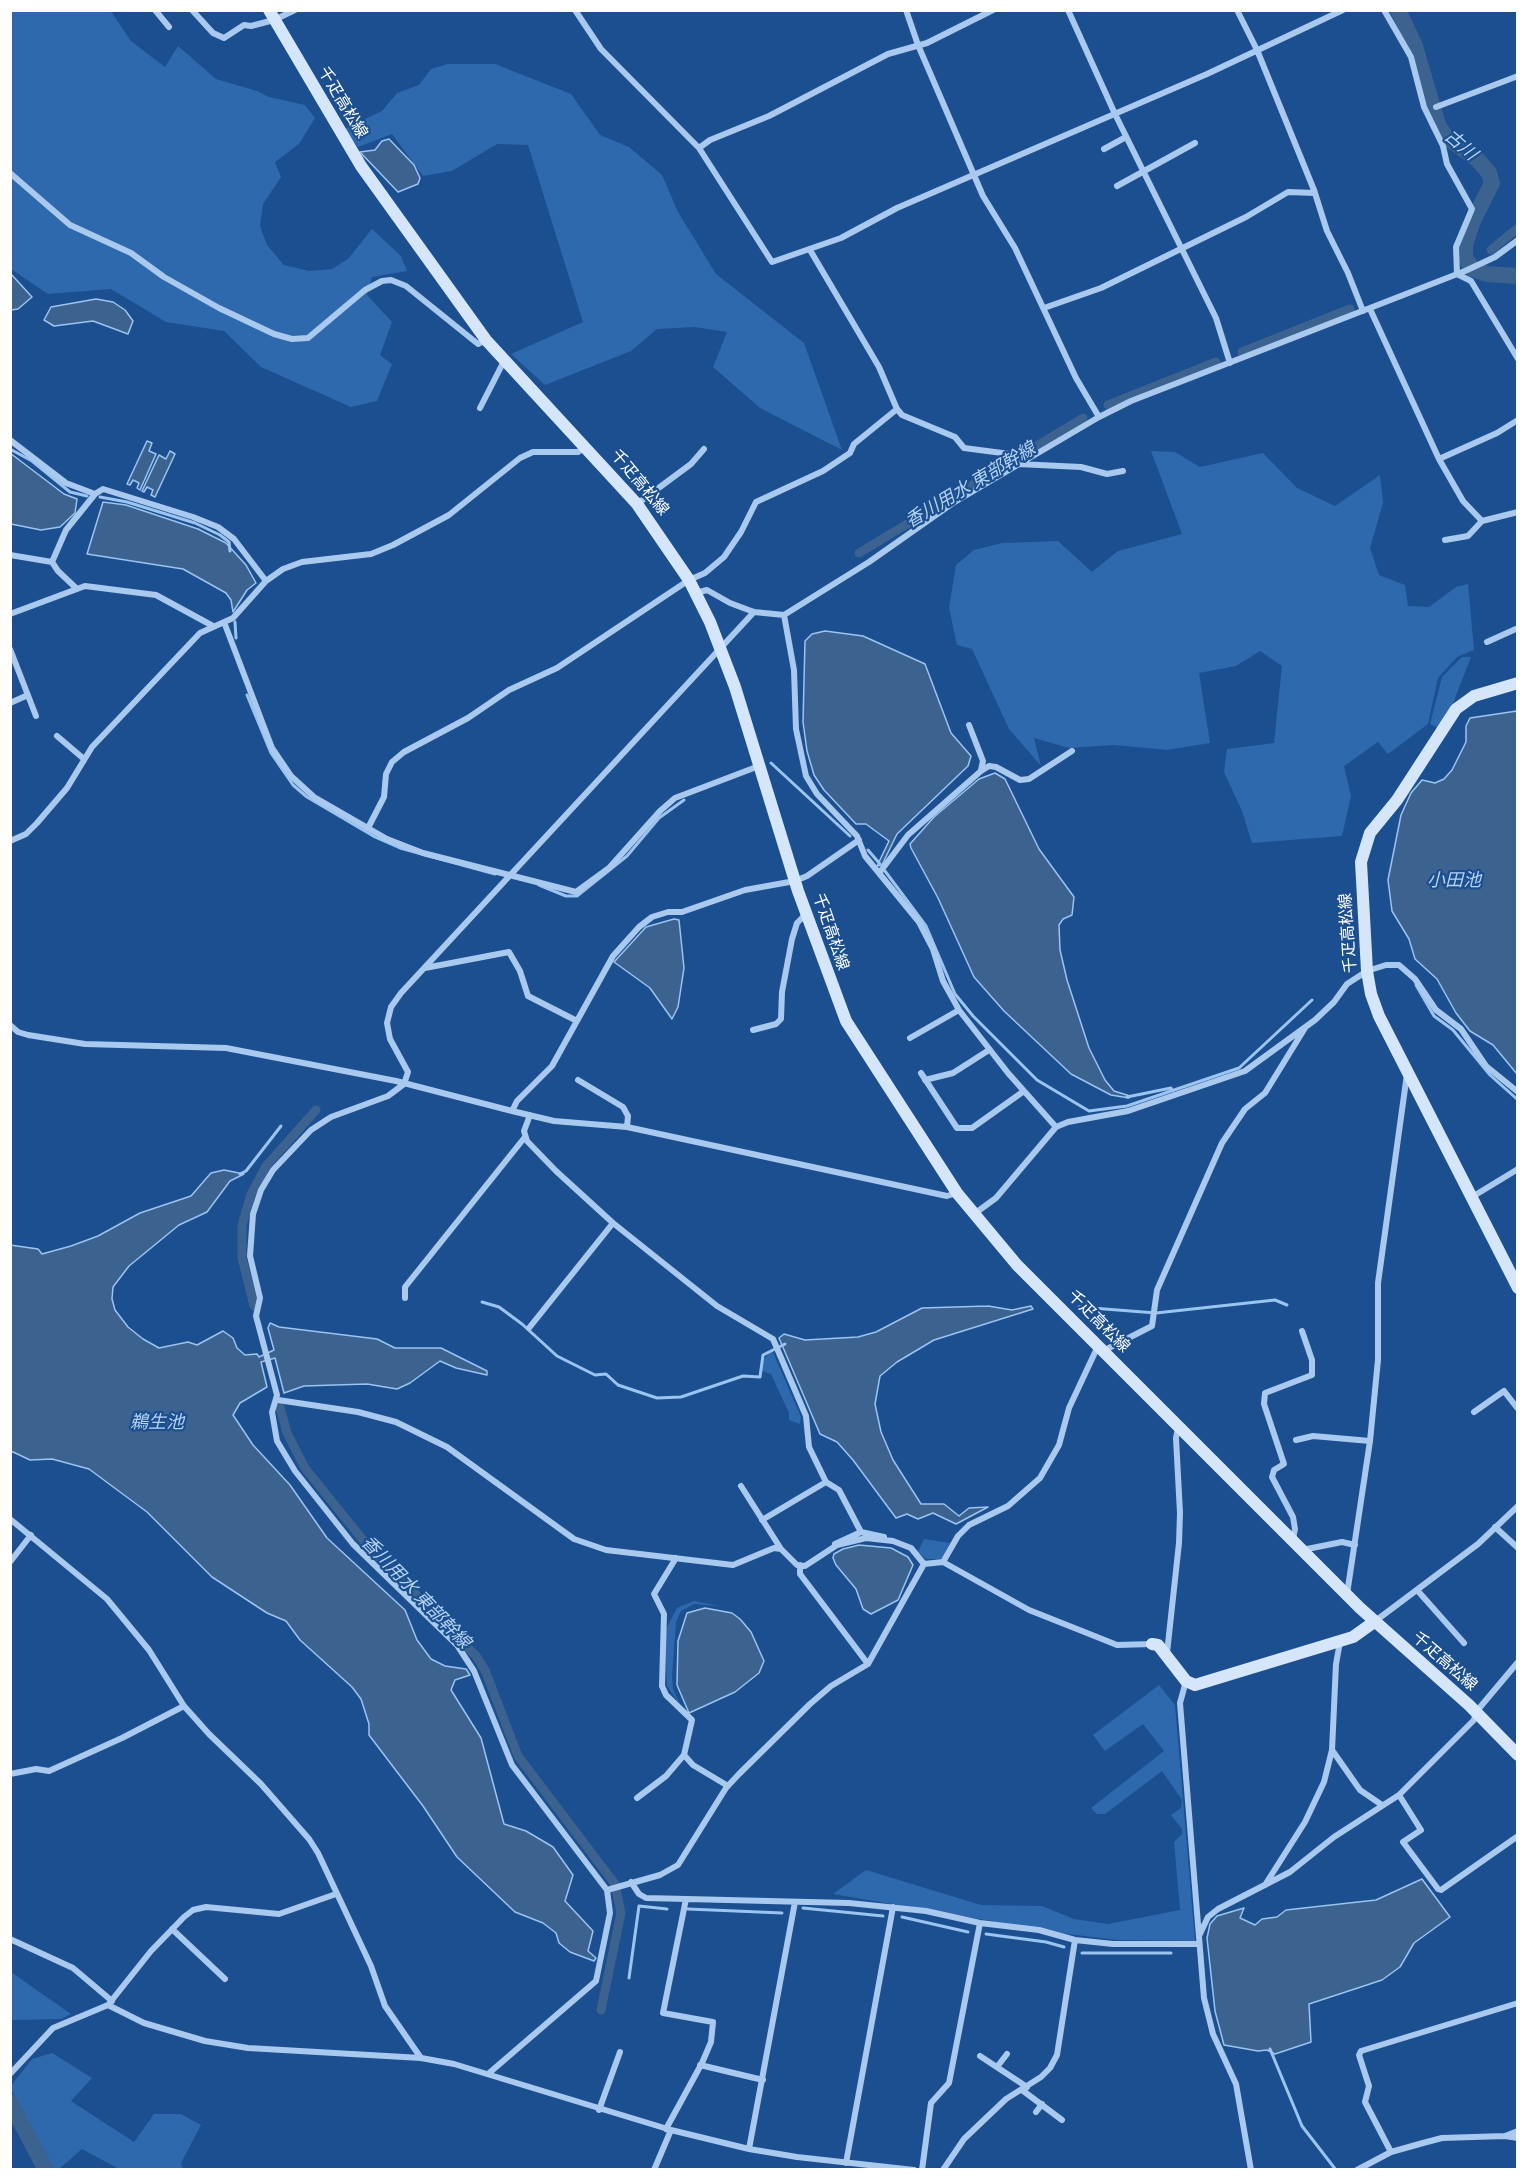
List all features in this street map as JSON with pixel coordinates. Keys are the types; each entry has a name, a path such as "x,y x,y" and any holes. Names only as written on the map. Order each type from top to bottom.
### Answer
{"main road":[{"name":"千疋高松線","path":"272,15 361,166 486,340 637,504 689,580 720,647 795,881 846,1021 957,1193 1017,1265 1374,1622 1476,1712 1518,1755"},
{"name":"千疋高松線","path":"1518,683 1474,696 1456,709 1397,800 1370,833 1361,862 1367,971 1371,994 1379,1016 1518,1288"},
{"path":"1152,1644 1158,1645 1186,1681 1195,1685 1353,1637 1374,1622"}],"street":[{"path":"154,10 169,27"},
{"path":"192,10 213,33 224,38 244,25 251,26 272,15 295,10"},
{"path":"575,10 601,49 699,148 772,262 841,238 897,208 1115,114 1343,10"},
{"path":"906,10 918,45 991,210 1015,248 1092,406 1099,415"},
{"path":"699,148 710,140 769,116 888,54 918,45 993,10"},
{"path":"1068,10 1126,137 1216,318 1230,363"},
{"path":"1237,10 1257,50 1315,193 1327,231 1348,273 1363,311"},
{"path":"1383,10 1411,57 1424,107 1443,146 1447,165 1472,209 1456,247 1457,274"},
{"path":"1436,107 1518,76"},
{"path":"1104,149 1126,137"},
{"path":"1117,186 1195,143"},
{"path":"10,172 70,225 132,253 174,282 274,334 292,339 308,338 365,290 382,281 391,280 406,286 478,344 486,340"},
{"path":"1044,308 1101,288 1246,216 1288,192 1315,193"},
{"path":"696,593 707,590 730,603 754,612 784,615 869,562 1015,460 1099,415 1465,271 1485,262 1518,240"},
{"path":"810,250 879,367 902,415 955,437 964,448 1015,460 1080,467 1107,474 1123,471"},
{"path":"1457,274 1471,281 1518,359"},
{"path":"1370,309 1439,459 1462,501 1482,521"},
{"path":"480,408 504,360"},
{"path":"368,828 384,797 386,774 392,762 404,752 468,718 509,690 557,668 689,580 705,573 724,557 741,532 756,502 808,481 850,453 854,444 897,408"},
{"path":"1439,459 1497,433 1518,420"},
{"path":"10,440 66,483 95,494"},
{"path":"10,841 26,834 37,824 67,788 84,759 106,731 200,633 233,618 266,581 283,569 302,562 371,554 449,515 520,458 532,452 578,452 586,446"},
{"path":"637,504 691,464 704,449"},
{"path":"52,562 61,537 95,494 103,489 218,527 234,539 266,581"},
{"path":"1445,540 1468,536 1482,521 1518,512"},
{"path":"10,555 52,562 76,588"},
{"path":"10,614 85,586 156,595 213,626"},
{"path":"488,2074 596,1981 610,1913 607,1890 512,1765 474,1671 457,1646 353,1544 294,1471 277,1441 272,1412 277,1397 256,1316 260,1298 250,1256 253,1214 261,1190 273,1170 311,1130 331,1117 388,1096 404,1084 408,1072 390,1039 387,1023 391,1007 754,612"},
{"path":"784,615 794,670 796,729 806,776 817,794 850,827 859,840 865,856 919,922 933,949 943,981 959,1010 1056,1127"},
{"path":"224,622 272,748 291,776 314,797 387,839 423,853 512,874 567,892 576,892 609,868 660,811 675,798 759,766"},
{"path":"1487,642 1518,628"},
{"path":"10,649 36,717"},
{"path":"10,703 28,695"},
{"path":"969,725 983,761 981,771"},
{"path":"57,736 84,759"},
{"path":"879,872 908,835 988,766 996,767 1020,780 1029,779 1072,751"},
{"path":"512,1111 517,1101 552,1066 613,956 639,927 652,917 668,912 682,912 745,890 795,881 807,876 859,840"},
{"path":"753,1030 776,1024 781,1019 782,992 792,939 797,923 806,913"},
{"path":"425,968 509,952 520,971 528,996 577,1021"},
{"path":"974,1214 996,1198 1056,1127 1068,1122 1128,1111 1245,1071 1335,1002 1347,984 1367,971 1386,965 1399,965 1407,971 1436,1010 1461,1029 1486,1066 1518,1092"},
{"path":"910,1038 959,1010"},
{"path":"10,1025 18,1032 28,1035 85,1044 226,1048 404,1084 554,1121 627,1127 947,1196 957,1193"},
{"path":"942,1562 958,1536 969,1525 1008,1506 1040,1478 1059,1445 1069,1408 1101,1349 1152,1326 1157,1290 1222,1143 1245,1109 1265,1094 1307,1025"},
{"path":"925,1080 953,1073 990,1050"},
{"path":"1347,1595 1370,1441 1378,1360 1378,1283 1408,1070"},
{"path":"921,1073 957,1128 972,1128 1024,1091"},
{"path":"578,1080 623,1107 628,1116 627,1127"},
{"path":"405,1298 405,1287 525,1137 530,1115"},
{"path":"525,1137 556,1171 613,1223 717,1306 772,1339 806,1416 809,1447 826,1482 839,1490 861,1532"},
{"path":"1472,1197 1518,1169"},
{"path":"529,1328 613,1223"},
{"path":"1292,1540 1295,1529 1293,1517 1272,1476 1274,1470 1284,1464 1264,1404 1265,1393 1312,1375 1312,1360 1302,1331"},
{"path":"1474,1412 1504,1391 1518,1409"},
{"path":"277,1397 358,1412 396,1422 447,1447 574,1539 606,1550 733,1565 774,1548 781,1549"},
{"path":"1167,1657 1168,1628 1179,1543 1176,1438 1178,1426"},
{"path":"1296,1440 1312,1436 1370,1441"},
{"path":"762,1520 826,1482"},
{"path":"741,1486 781,1549 800,1565 805,1566 837,1545 866,1538 893,1540"},
{"path":"1374,1622 1478,1544 1518,1506"},
{"path":"10,1519 107,1599 149,1650 184,1706 209,1734 261,1784 309,1839 318,1853 371,1966 385,2006 421,2058"},
{"path":"1495,1527 1518,1548"},
{"path":"828,1551 837,1541 861,1532 893,1540 910,1548 924,1564"},
{"path":"10,1562 30,1535"},
{"path":"1302,1550 1342,1542 1355,1545"},
{"path":"637,1798 666,1776 684,1755 692,1720 666,1695 662,1686 663,1614 654,1594 676,1558"},
{"path":"924,1564 942,1562 1029,1610 1117,1645 1152,1644"},
{"path":"607,1890 660,1875 678,1865 728,1786 810,1704 831,1686 868,1664 924,1564"},
{"path":"800,1565 800,1574 868,1664"},
{"path":"1417,1590 1464,1643"},
{"path":"1265,1885 1284,1857 1324,1782 1332,1750 1336,1664 1340,1641"},
{"path":"1199,1940 1208,1917 1218,1909 1290,1872 1334,1837 1399,1795 1474,1720 1476,1712 1518,1662"},
{"path":"1186,1681 1180,1703 1204,1998 1213,2034 1236,2084 1251,2169"},
{"path":"10,1774 36,1768 49,1771 122,1738 184,1706"},
{"path":"1332,1750 1360,1790 1383,1806"},
{"path":"684,1755 693,1765 728,1786"},
{"path":"1399,1795 1421,1830 1403,1842 1438,1889 1441,1890 1518,1836"},
{"path":"631,1882 639,1894 646,1898 849,1903 893,1907 926,1911 980,1923 1039,1930 1075,1940 1113,1944 1199,1940"},
{"path":"12,2071 53,2028 110,2003 184,1917 206,1907 279,1914 336,1894"},
{"path":"654,2169 668,2130 711,2042 713,2022 663,2013 686,1899"},
{"path":"749,2149 795,1902"},
{"path":"846,2163 893,1907"},
{"path":"922,2169 931,2103 949,2083 980,1923"},
{"path":"172,1929 225,1979"},
{"path":"10,1939 73,1968 110,2003 144,2022 222,2044 249,2048 421,2058 488,2074 668,2130 749,2149 872,2167 914,2169"},
{"path":"943,2169 964,2139 1006,2099 1050,2068 1057,2055 1075,1940"},
{"path":"1391,2152 1365,2102 1370,2086 1359,2055 1361,2052 1518,2003"},
{"path":"599,2110 620,2052"},
{"path":"997,2067 1006,2054"},
{"path":"980,2056 1024,2088 1062,2120"},
{"path":"700,2065 763,2080"},
{"path":"1036,2112 1042,2104"},
{"path":"1505,2136 1518,2131"},
{"path":"1358,2169 1391,2152 1442,2138 1505,2136 1518,2138"}],"shaded area":[{"path":"110,10 131,41 165,67 178,46 216,79 257,91 269,97 305,105 315,118 299,144 275,162 281,177 263,204 260,226 267,245 284,265 309,271 332,269 348,259 372,229 401,256 407,271 372,277 367,295 392,322 380,355 392,364 377,401 351,407 261,367 224,331 166,322 111,289 48,294 11,269 11,11"},
{"path":"448,64 495,64 571,94 600,135 629,147 662,175 678,212 716,274 804,343 842,450 760,408 713,367 727,332 695,327 657,329 631,351 545,385 511,354 583,322 528,145 497,144 452,171 423,176 392,134 358,147 344,129 382,111 397,93 419,85 431,69"},
{"path":"1151,451 1175,452 1200,467 1263,453 1297,488 1335,506 1380,475 1383,503 1370,548 1379,575 1405,585 1408,606 1429,607 1456,587 1468,584 1474,650 1457,657 1438,678 1428,724 1388,754 1378,742 1344,766 1351,796 1342,836 1252,843 1242,811 1224,772 1227,749 1274,743 1282,666 1260,651 1236,666 1199,673 1210,743 1167,750 1114,745 1069,748 1034,738 1041,766 1009,729 972,649 957,645 949,608 956,565 974,550 1002,543 1058,541 1092,572 1118,551 1182,534"},
{"path":"1462,657 1471,657 1448,716 1440,729 1430,724 1442,677"},
{"path":"772,1350 801,1417 800,1424 789,1420 789,1413 771,1374 762,1371 763,1360"},
{"path":"924,1539 950,1543 941,1559 926,1559 918,1552"},
{"path":"694,1601 720,1606 694,1604 681,1611 676,1622 672,1676 673,1689 681,1706 667,1686 665,1631 677,1608"},
{"path":"1159,1685 1175,1705 1195,1941 1118,1940 1067,1934 833,1894 866,1870 981,1905 1042,1906 1074,1919 1108,1924 1180,1910 1174,1842 1182,1834 1182,1829 1171,1815 1181,1808 1182,1800 1162,1771 1105,1814 1097,1814 1091,1808 1164,1751 1143,1724 1105,1751 1093,1735"},
{"path":"11,1972 71,2014 61,2019 11,2020"},
{"path":"52,2053 92,2078 71,2101 134,2142 154,2114 181,2114 201,2125 181,2163 183,2169 119,2169 82,2149 59,2169 52,2169 10,2087 32,2059"}],"water":[{"path":"389,139 414,165 420,178 418,184 398,192 360,152 375,150 382,141"},
{"path":"11,274 32,297 18,309 11,310"},
{"path":"96,299 113,302 125,310 133,321 128,334 93,321 54,326 44,320 51,307"},
{"path":"147,441 152,443 149,451 156,454 140,490 137,488 139,483 133,480 130,485 127,484"},
{"path":"170,451 175,454 155,497 151,495 153,490 147,487 144,492 142,491 159,455 166,459"},
{"path":"10,453 64,494 77,499 75,513 60,527 41,530 11,524"},
{"path":"103,502 126,505 198,529 226,543 246,565 256,583 247,590 233,612 231,600 226,593 183,569 87,554"},
{"path":"825,631 863,636 925,664 951,733 971,756 968,766 897,834 882,865 877,866 889,841 866,824 856,824 824,790 814,775 807,751 803,722 805,641 812,634"},
{"name":"小田池","path":"1518,711 1517,1074 1493,1045 1470,1031 1456,1013 1437,979 1415,959 1409,939 1392,911 1388,880 1401,815 1411,793 1422,780 1435,783 1444,779 1452,770 1466,742 1466,726 1470,718"},
{"path":"995,773 1005,779 1039,849 1074,897 1072,915 1063,919 1059,925 1060,950 1067,980 1089,1048 1105,1080 1114,1091 1130,1096 1129,1098 1111,1095 1071,1074 1004,1011 974,977 938,898 911,848 910,844 934,817 979,779"},
{"path":"674,919 679,920 684,968 678,1007 672,1019 650,988 614,962 646,927"},
{"name":"鵜生池","path":"224,1170 244,1174 230,1181 207,1212 179,1225 129,1266 113,1287 112,1299 115,1310 128,1327 159,1348 188,1342 197,1345 223,1331 233,1338 237,1348 245,1355 257,1354 259,1357 274,1350 268,1328 270,1323 279,1327 377,1339 395,1348 441,1348 487,1371 487,1375 456,1368 440,1361 410,1383 397,1389 367,1384 304,1386 284,1393 275,1358 261,1362 267,1387 240,1403 233,1415 253,1445 290,1485 327,1538 405,1610 417,1640 431,1659 445,1666 466,1669 470,1675 455,1680 451,1690 481,1738 504,1824 526,1831 553,1847 573,1875 565,1901 593,1931 588,1951 596,1958 594,1961 570,1952 559,1943 556,1933 543,1923 515,1912 457,1857 423,1806 369,1735 369,1724 361,1699 352,1687 300,1640 286,1621 267,1613 212,1577 147,1512 89,1469 52,1459 30,1460 11,1451 10,1245 38,1249 42,1254 71,1246 98,1236 140,1213 191,1196 211,1173"},
{"path":"988,1306 1012,1310 1031,1306 1033,1309 934,1340 897,1362 880,1376 875,1404 881,1432 893,1460 921,1504 944,1504 959,1516 969,1508 988,1507 956,1524 933,1513 918,1519 907,1514 896,1518 837,1442 820,1434 779,1338 784,1334 805,1340 858,1337 876,1332 922,1308"},
{"path":"859,1545 891,1548 908,1557 913,1565 898,1600 871,1614 863,1609 856,1589 833,1558 834,1554 843,1549"},
{"path":"705,1608 732,1613 740,1619 751,1632 764,1661 759,1673 735,1692 689,1713 677,1685 678,1641 687,1613"},
{"path":"1422,1879 1450,1917 1414,1943 1400,1967 1382,1980 1309,2004 1311,2042 1275,2054 1267,2050 1258,2051 1224,2045 1215,2011 1207,1938 1210,1924 1217,1916 1244,1908 1240,1918 1255,1925 1262,1919 1277,1917 1286,1910 1376,1900"}],"waterway":[{"name":"古川","path":"1398,10 1415,46 1438,125 1446,137 1478,160 1489,173 1492,183 1473,221 1465,245 1465,258 1473,269 1487,274 1518,276"},
{"name":"香川用水 東部幹線","path":"1491,250 1518,228"},
{"name":"香川用水 東部幹線","path":"1242,352 1350,309"},
{"name":"香川用水 東部幹線","path":"1108,405 1216,362"},
{"name":"香川用水 東部幹線","path":"859,553 1083,418"},
{"path":"10,449 32,461 70,492 87,496"},
{"path":"100,497 127,502 195,523 229,542 230,551"},
{"path":"235,622 236,638"},
{"path":"247,695 271,753 293,785 307,797 375,837 400,848 495,874"},
{"path":"771,763 850,836"},
{"path":"539,885 566,896 577,896 627,856 659,818 684,800"},
{"path":"868,850 880,864"},
{"path":"885,871 926,926 955,994 973,1016 1037,1080 1089,1111 1127,1106 1239,1068 1312,1000"},
{"path":"1416,985 1434,1016 1453,1030 1490,1075 1518,1100"},
{"path":"1127,1097 1171,1088 1173,1091"},
{"name":"香川用水 東部幹線","path":"254,1306 242,1258 242,1225 251,1194 266,1166 316,1110"},
{"path":"240,1174 246,1171 281,1126"},
{"path":"1079,1307 1156,1313 1275,1300 1287,1305"},
{"path":"482,1302 499,1307 522,1324 557,1356 595,1375 606,1374 618,1385 657,1398 681,1397 743,1376 760,1377 763,1355 785,1344"},
{"name":"香川用水 東部幹線","path":"280,1407 287,1433 305,1468 367,1545 476,1656 485,1670 518,1756 615,1884 621,1913 601,2010"},
{"path":"629,1978 639,1906 667,1909"},
{"path":"803,1908 883,1916"},
{"path":"688,1909 782,1913"},
{"path":"902,1917 968,1932"},
{"path":"986,1934 1046,1942 1064,1947"},
{"path":"1082,1953 1171,1953"},
{"path":"1270,2049 1302,2126 1336,2170"},
{"path":"10,2102 46,2170"}]}
